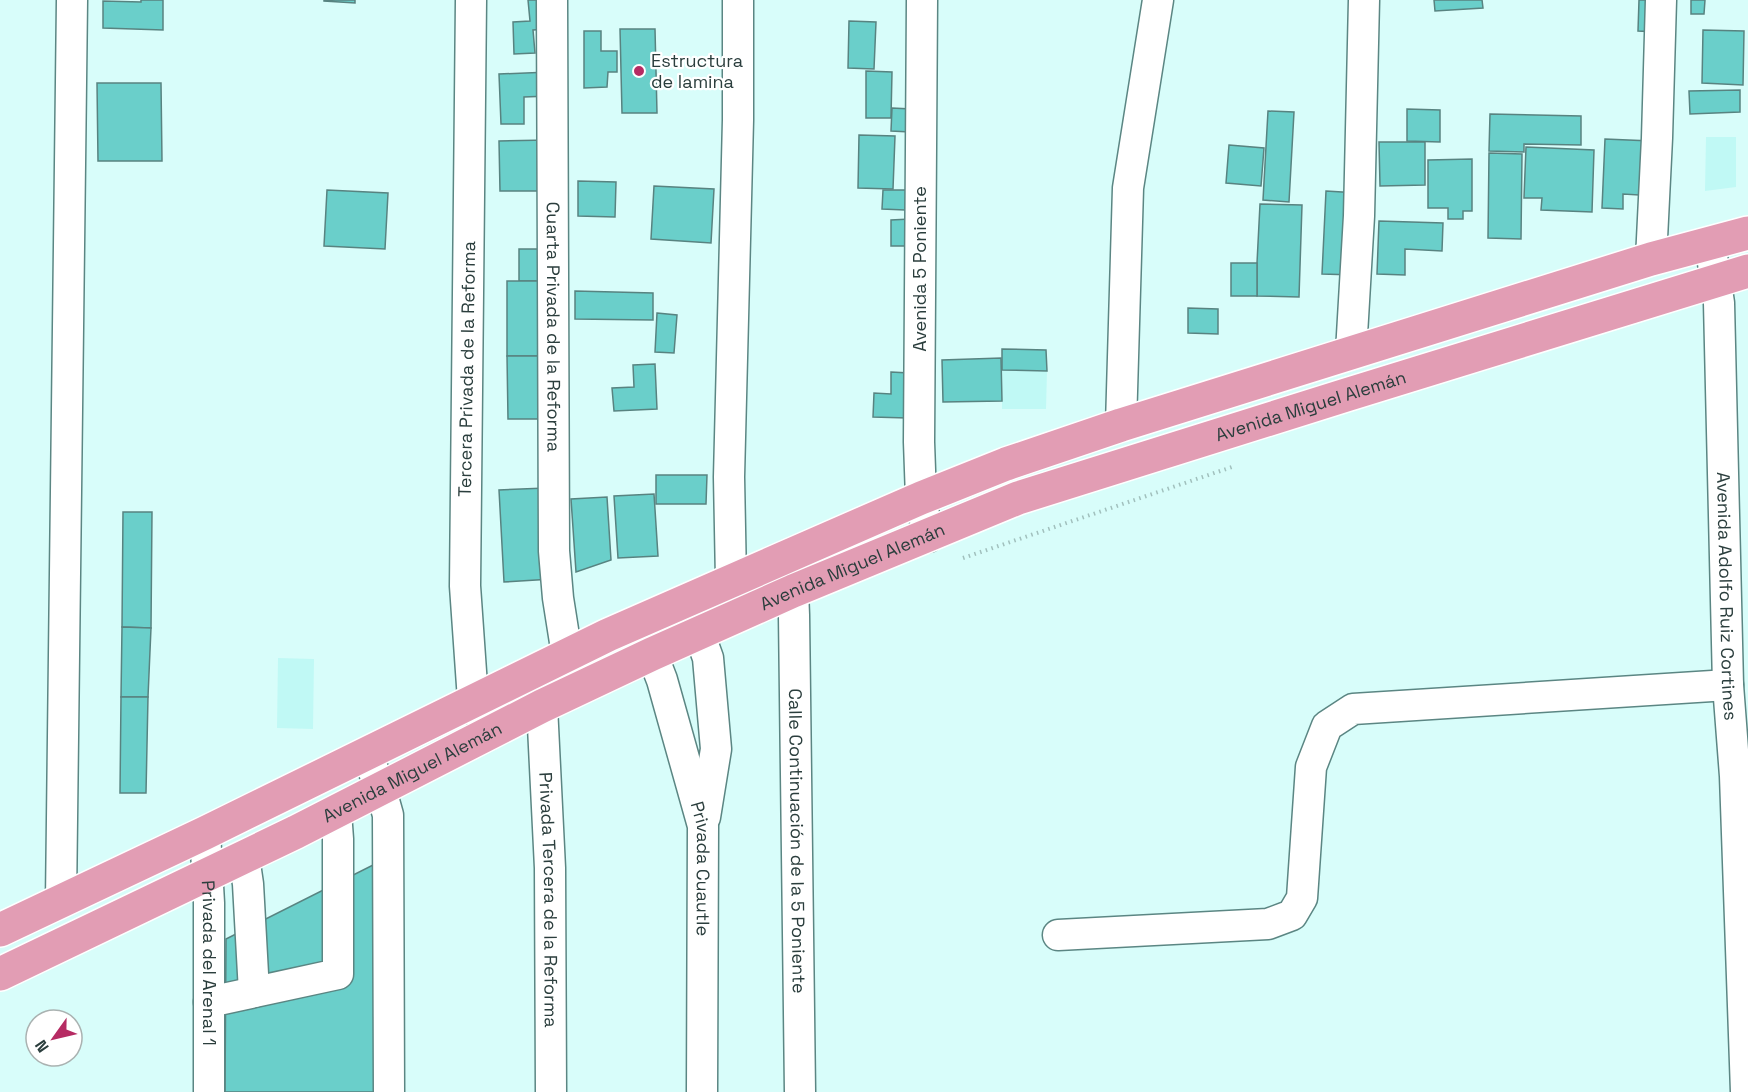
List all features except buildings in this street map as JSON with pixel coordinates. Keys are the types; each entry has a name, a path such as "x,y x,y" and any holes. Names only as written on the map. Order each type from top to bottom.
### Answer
{"main road":[{"name":"Avenida Miguel Alemán","path":"0,930 205,833 608,635 921,498 1006,464 1351,352 1651,259 1748,233"},
{"name":"Avenida Miguel Alemán","path":"0,974 208,875 381,790 542,706 652,654 792,591 928,537 1018,498 1748,271"}],"street":[{"path":"61,901 72,0"},
{"name":"Tercera Privada de la Reforma","path":"471,0 465,586 473,700 489,734"},
{"name":"Cuarta Privada de la Reforma","path":"552,0 554,551 558,598 567,655"},
{"path":"731,580 729,477 738,120 738,0"},
{"name":"Avenida 5 Poniente","path":"922,0 919,430 921,498 928,537"},
{"path":"1121,425 1128,188 1158,0"},
{"path":"1351,352 1359,216 1364,0"},
{"path":"1651,259 1661,0"},
{"name":"Avenida Adolfo Ruiz Cortines","path":"1710,243 1719,303 1728,685 1735,776 1746,1092"},
{"name":"Calle Continuación de la 5 Poniente","path":"792,591 800,1092"},
{"path":"699,633 708,658 717,749 703,826"},
{"name":"Privada Cuautle","path":"652,654 662,680 703,826 702,1092"},
{"path":"1058,935 1268,924 1292,915 1302,898 1311,767 1327,726 1353,708 1728,685"},
{"name":"Privada Tercera de la Reforma","path":"542,706 550,868 551,1092"},
{"path":"367,754 388,815 388,1092"},
{"path":"209,1002 338,974 339,839 336,812"},
{"name":"Privada del Arenal 1","path":"205,833 209,903 209,1092"},
{"path":"244,857 248,884 254,992"}],"path":[{"path":"952,562 1245,463"}],"shaded area":[{"path":"1706,137 1736,137 1736,187 1705,191"},
{"path":"1002,370 1047,371 1046,409 1002,409"},
{"path":"278,658 314,659 313,729 277,728"}],"place":[{"name":"Estructura de lamina","path":"639,71"}]}
